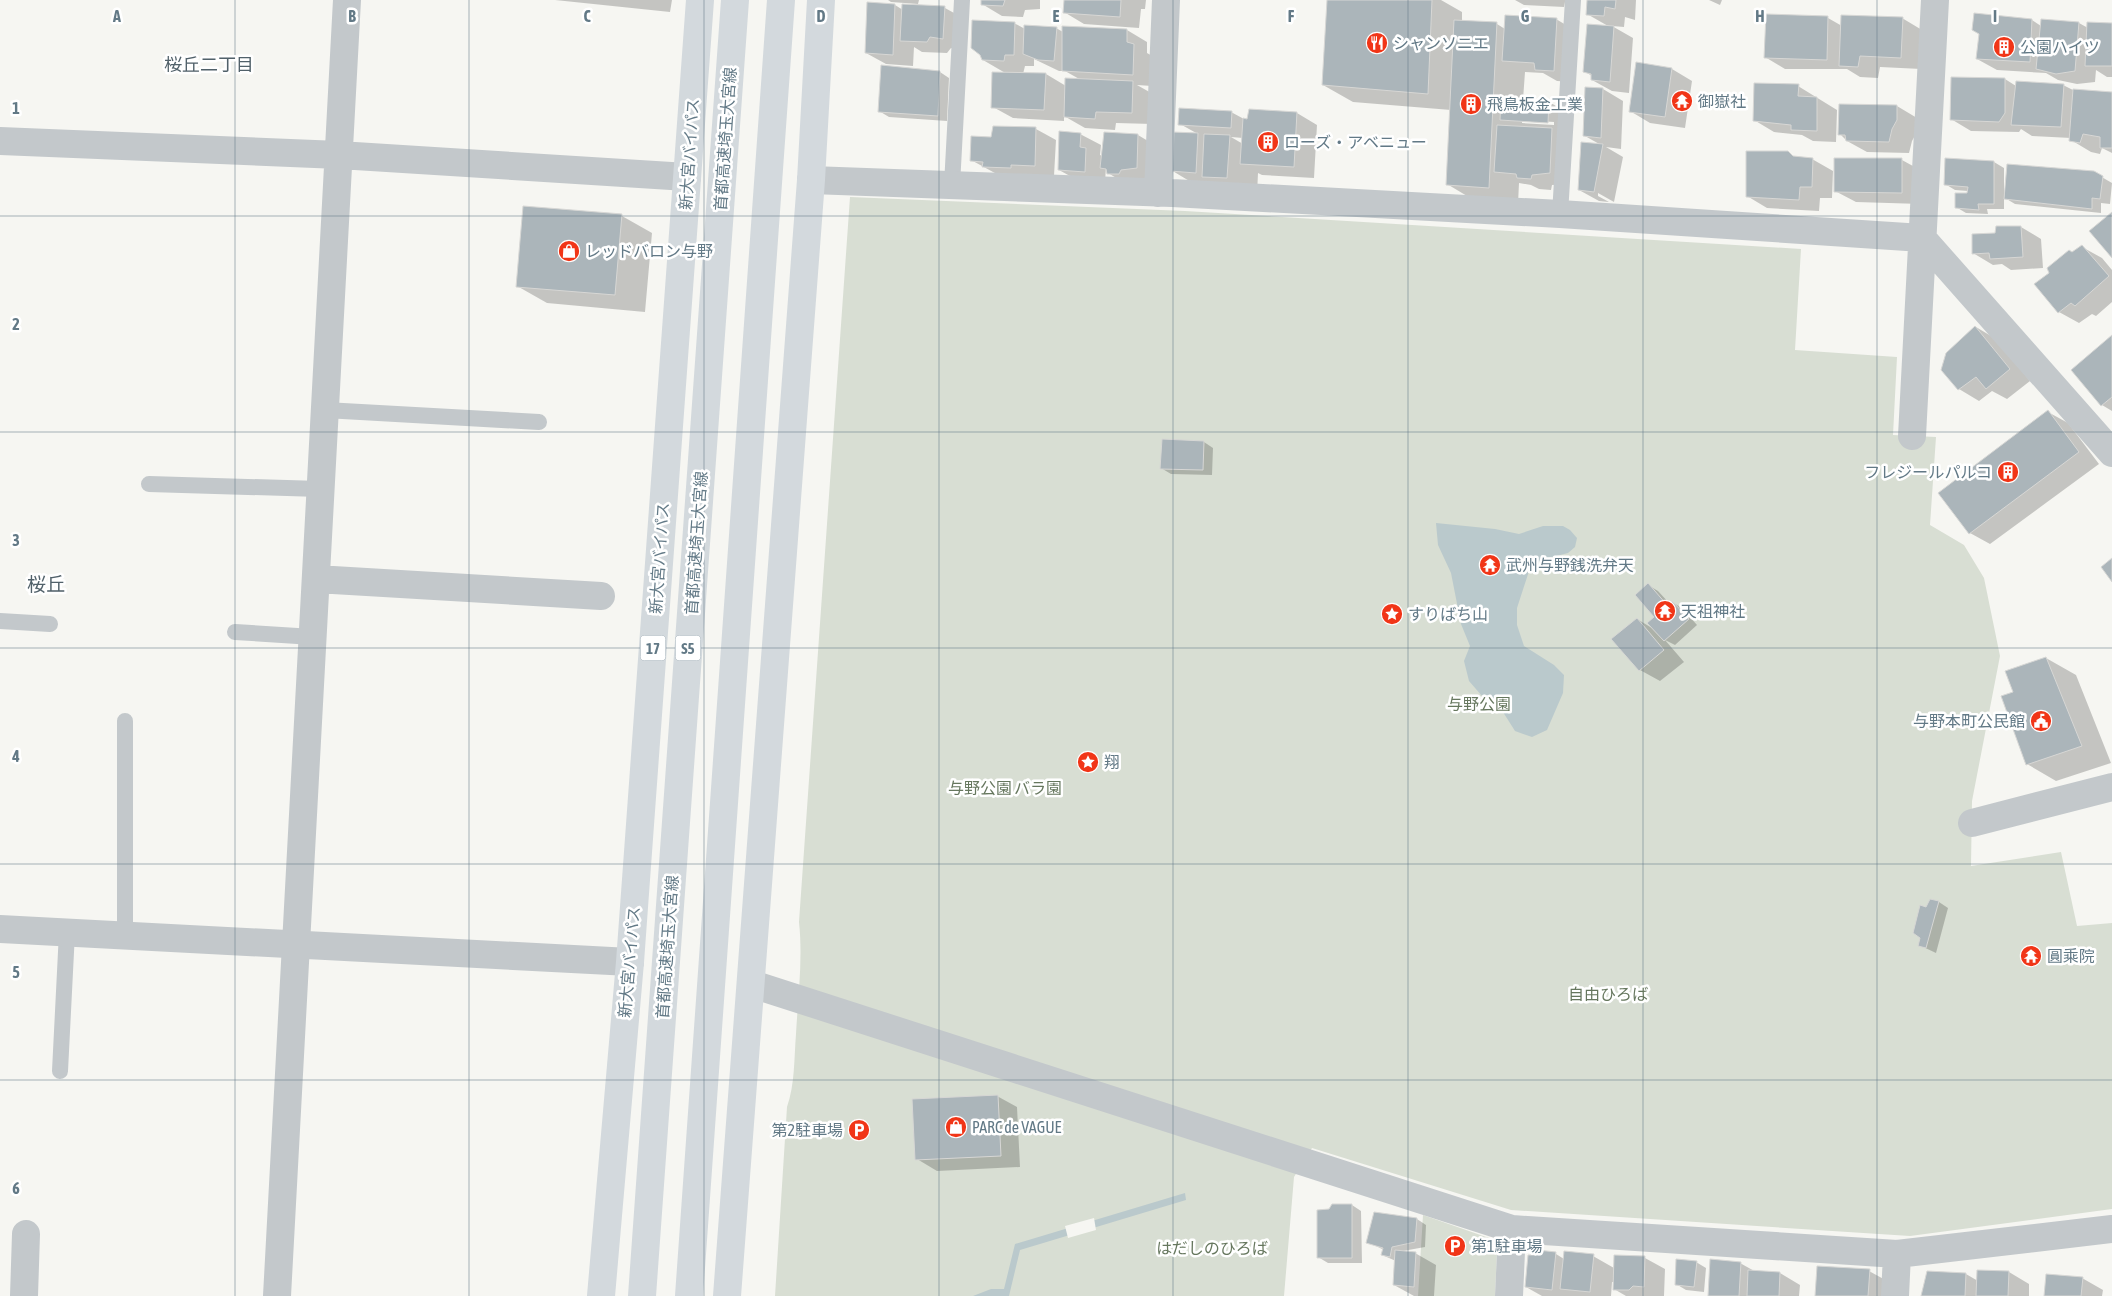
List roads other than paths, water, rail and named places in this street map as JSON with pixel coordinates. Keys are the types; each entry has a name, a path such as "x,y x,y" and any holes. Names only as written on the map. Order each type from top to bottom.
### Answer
{"highway":[{"name":"新大宮バイパス","path":"601,1296 630,962 700,0"},
{"name":"首都高速埼玉大宮線","path":"642,1296 735,0"},
{"path":"689,1296 782,0"},
{"path":"727,1296 752,984 811,180 821,0"}],"street":[{"path":"277,1296 347,0"},
{"path":"1158,193 1166,0"},
{"path":"1912,436 1935,0"},
{"path":"0,141 339,155 687,178"},
{"path":"811,180 1158,193 1560,214 1922,238 2112,453"},
{"path":"316,579 601,596"},
{"path":"1972,823 2112,787"},
{"path":"0,929 125,934 296,945 630,962"},
{"path":"752,984 1512,1229 1897,1254 2112,1229"},
{"path":"1509,1296 1512,1229"},
{"path":"24,1296 26,1234"},
{"path":"1895,1296 1897,1254"}],"lane":[{"path":"952,185 962,0"},
{"path":"1560,214 1573,0"},
{"path":"325,410 539,422"},
{"path":"149,484 320,489"},
{"path":"0,621 50,624"},
{"path":"235,632 313,637"},
{"path":"125,721 125,934"},
{"path":"60,1070 67,932"}],"place":[{"name":"シャンソニエ","path":"1377,43"},
{"name":"公園ハイツ","path":"2004,47"},
{"name":"御嶽社","path":"1682,101"},
{"name":"飛鳥板金工業","path":"1471,104"},
{"name":"ローズ・アベニュー","path":"1268,142"},
{"name":"レッドバロン与野","path":"569,251"},
{"name":"フレジールパルコ","path":"2008,472"},
{"name":"武州与野銭洗弁天","path":"1490,565"},
{"name":"天祖神社","path":"1665,611"},
{"name":"すりばち山","path":"1392,614"},
{"name":"与野本町公民館","path":"2041,721"},
{"name":"翔","path":"1088,762"},
{"name":"圓乘院","path":"2031,956"},
{"name":"PARC de VAGUE","path":"956,1127"},
{"name":"第2駐車場","path":"859,1130"},
{"name":"第1駐車場","path":"1455,1246"}],"district":[{"name":"桜丘二丁目","path":"209,64"},
{"name":"桜丘","path":"46,584"}],"park label":[{"name":"与野公園","path":"1479,704"},
{"name":"与野公園 バラ園","path":"1005,788"},
{"name":"自由ひろば","path":"1608,994"},
{"name":"はだしのひろば","path":"1212,1248"}]}
